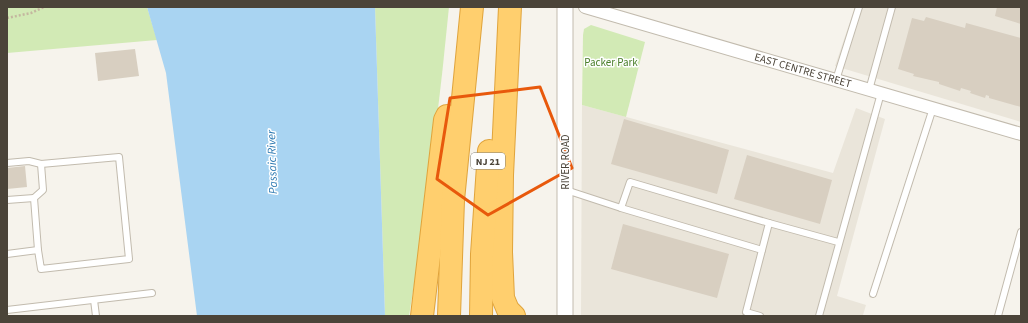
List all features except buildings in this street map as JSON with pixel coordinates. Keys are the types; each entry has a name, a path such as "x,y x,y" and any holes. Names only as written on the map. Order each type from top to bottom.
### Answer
{"highway":[{"name":"NJ 21","path":"449,316 453,200 472,7"},
{"name":"NJ 21","path":"481,316 484,202 504,7"},
{"path":"510,7 502,175 501,252 503,298 508,310 514,316"},
{"path":"422,316 445,120 464,83"}],"street":[{"name":"RIVER ROAD","path":"565,7 565,316"},
{"name":"EAST CENTRE STREET","path":"585,7 1021,134"}],"lane":[{"path":"836,80 859,7"},
{"path":"869,90 892,7"},
{"path":"819,316 838,242 881,93"},
{"path":"873,294 933,108"},
{"path":"7,163 29,161 41,164 119,157 129,259 41,269 34,198"},
{"path":"7,200 34,198 43,190 41,164"},
{"path":"621,208 630,182 838,242"},
{"path":"565,189 621,208 762,250"},
{"path":"760,316 746,312 768,223"},
{"path":"998,316 1021,232"},
{"path":"7,254 38,250"},
{"path":"7,310 152,293"},
{"path":"94,300 96,316"}],"path":[{"path":"7,18 31,14 44,7"}],"highlighted area":[{"path":"540,87 572,168 488,215 437,179 450,98"}],"shaded area":[{"path":"855,7 1021,7 1021,122 835,66"},
{"path":"582,105 833,173 856,108 885,119 837,296 866,305 863,315 865,316 581,316"}],"green space":[{"path":"7,7 147,7 157,40 7,53"},
{"path":"375,7 449,7 432,162 409,316 385,316"},
{"name":"Packer Park","path":"591,25 645,42 626,117 582,105 583,35 584,29"}],"water":[{"name":"Passaic River","path":"147,7 375,7 385,316 197,316 166,73"}]}
